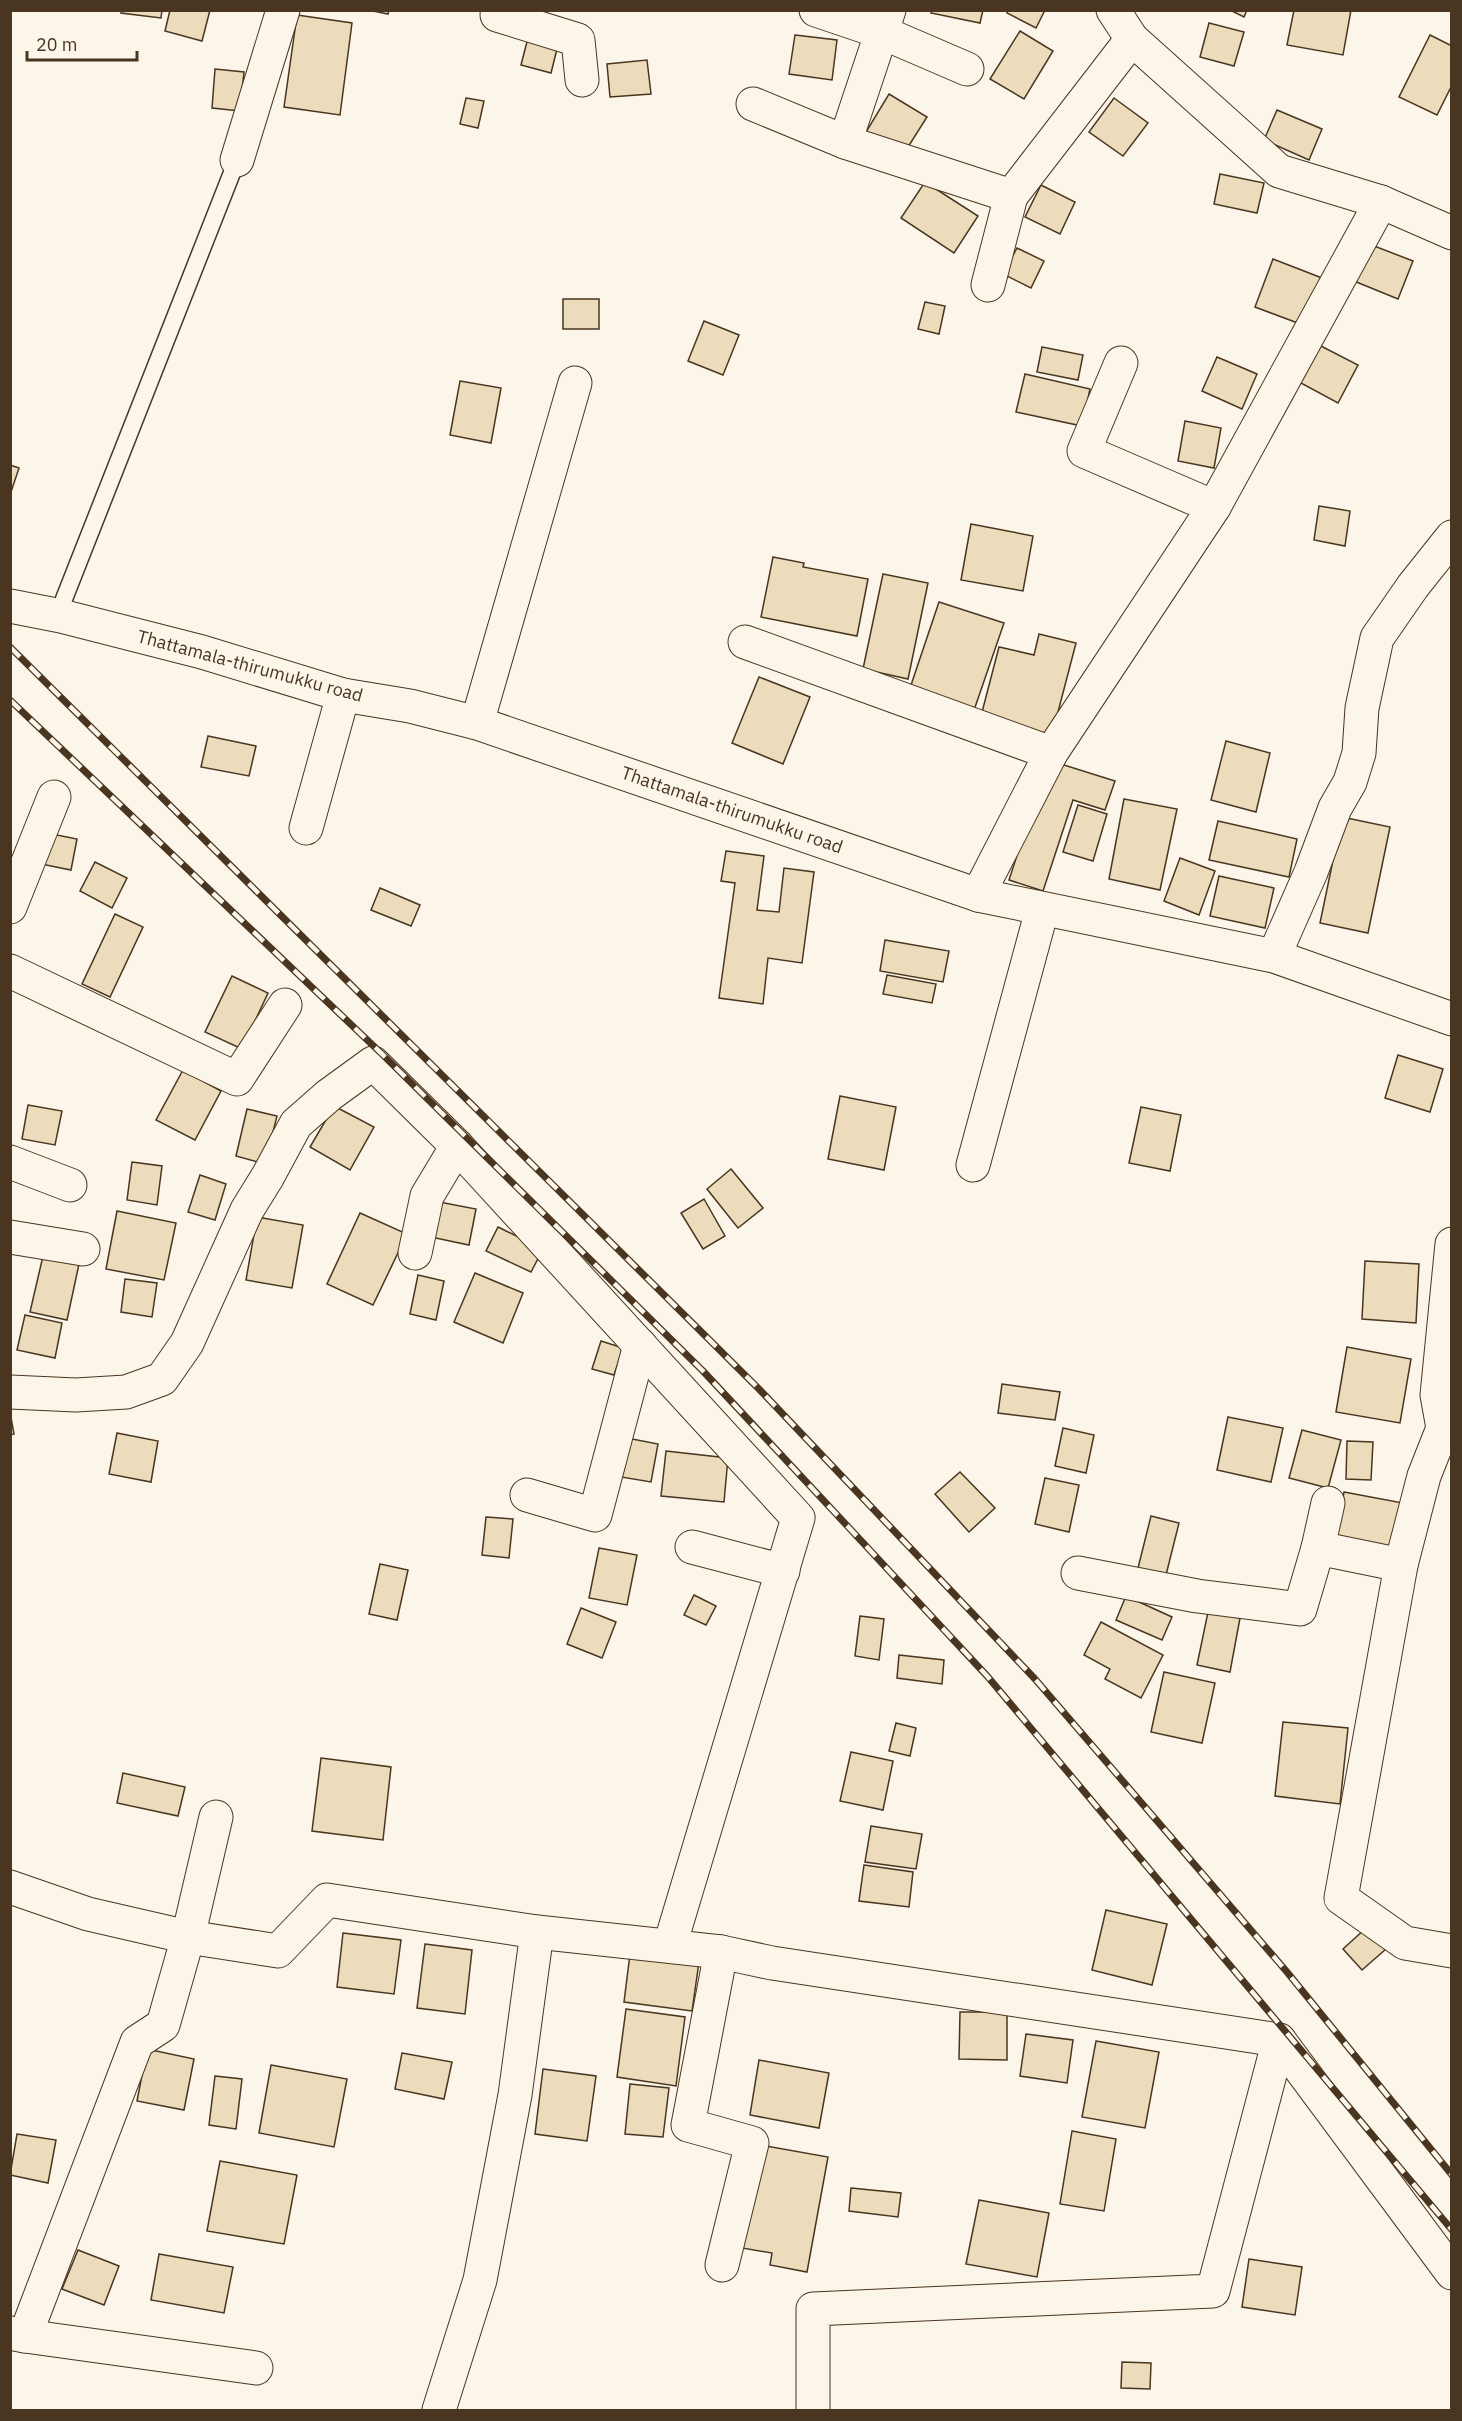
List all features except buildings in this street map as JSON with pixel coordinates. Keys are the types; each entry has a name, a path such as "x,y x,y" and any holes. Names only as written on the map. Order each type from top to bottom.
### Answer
{"street":[{"path":"237,160 283,10"},
{"path":"499,10 497,15 578,40 582,80"},
{"path":"816,10 885,21 967,69"},
{"path":"1113,10 1132,39 1279,171 1381,202 1452,233"},
{"path":"845,142 885,21"},
{"path":"988,285 1011,196 1132,39"},
{"path":"753,104 845,142 1011,196"},
{"path":"978,895 1051,753 1214,507 1381,202"},
{"path":"1121,363 1084,451 1214,507"},
{"path":"477,723 575,383"},
{"path":"1274,956 1311,872 1335,808 1350,782 1359,753 1362,708 1377,638 1413,586 1452,537"},
{"name":"Thattamala-thirumukku road","path":"10,606 61,616 202,652 343,695 411,706 477,723 978,895 1274,956 1452,1019"},
{"path":"745,642 1051,753"},
{"path":"306,828 343,695"},
{"path":"10,907 54,797"},
{"path":"972,1165 1042,910"},
{"path":"10,971 237,1079 285,1005"},
{"path":"10,1392 76,1395 126,1392 162,1379 187,1343 247,1210 296,1124 329,1095 373,1063 457,1146 798,1518 670,1945"},
{"path":"415,1253 427,1196 457,1146"},
{"path":"10,1162 70,1185"},
{"path":"10,1237 83,1249"},
{"path":"1452,1244 1437,1395 1447,1432 1424,1476 1401,1565 1341,1898 1406,1942 1452,1952"},
{"path":"527,1495 595,1515 640,1345"},
{"path":"1078,1573 1197,1596 1300,1609 1318,1548 1328,1503"},
{"path":"692,1547 783,1571"},
{"path":"1318,1548 1401,1565"},
{"path":"216,1817 188,1936 163,2025 137,2042 18,2335 256,2368"},
{"path":"10,1887 88,1914 188,1936 278,1952 327,1900 537,1932 721,1952 772,1963 1279,2040 1452,2274"},
{"path":"439,2410 480,2280 515,2095 537,1932"},
{"path":"721,1952 688,2125 752,2143 722,2265"},
{"path":"813,2410 813,2309 1213,2291 1279,2040"}],"lane":[{"path":"61,616 64,599 237,160"}],"railway":[{"path":"10,647 759,1389 1035,1679 1287,1972 1452,2175"},
{"path":"10,700 382,1054 703,1371 988,1677 1452,2230"}]}
